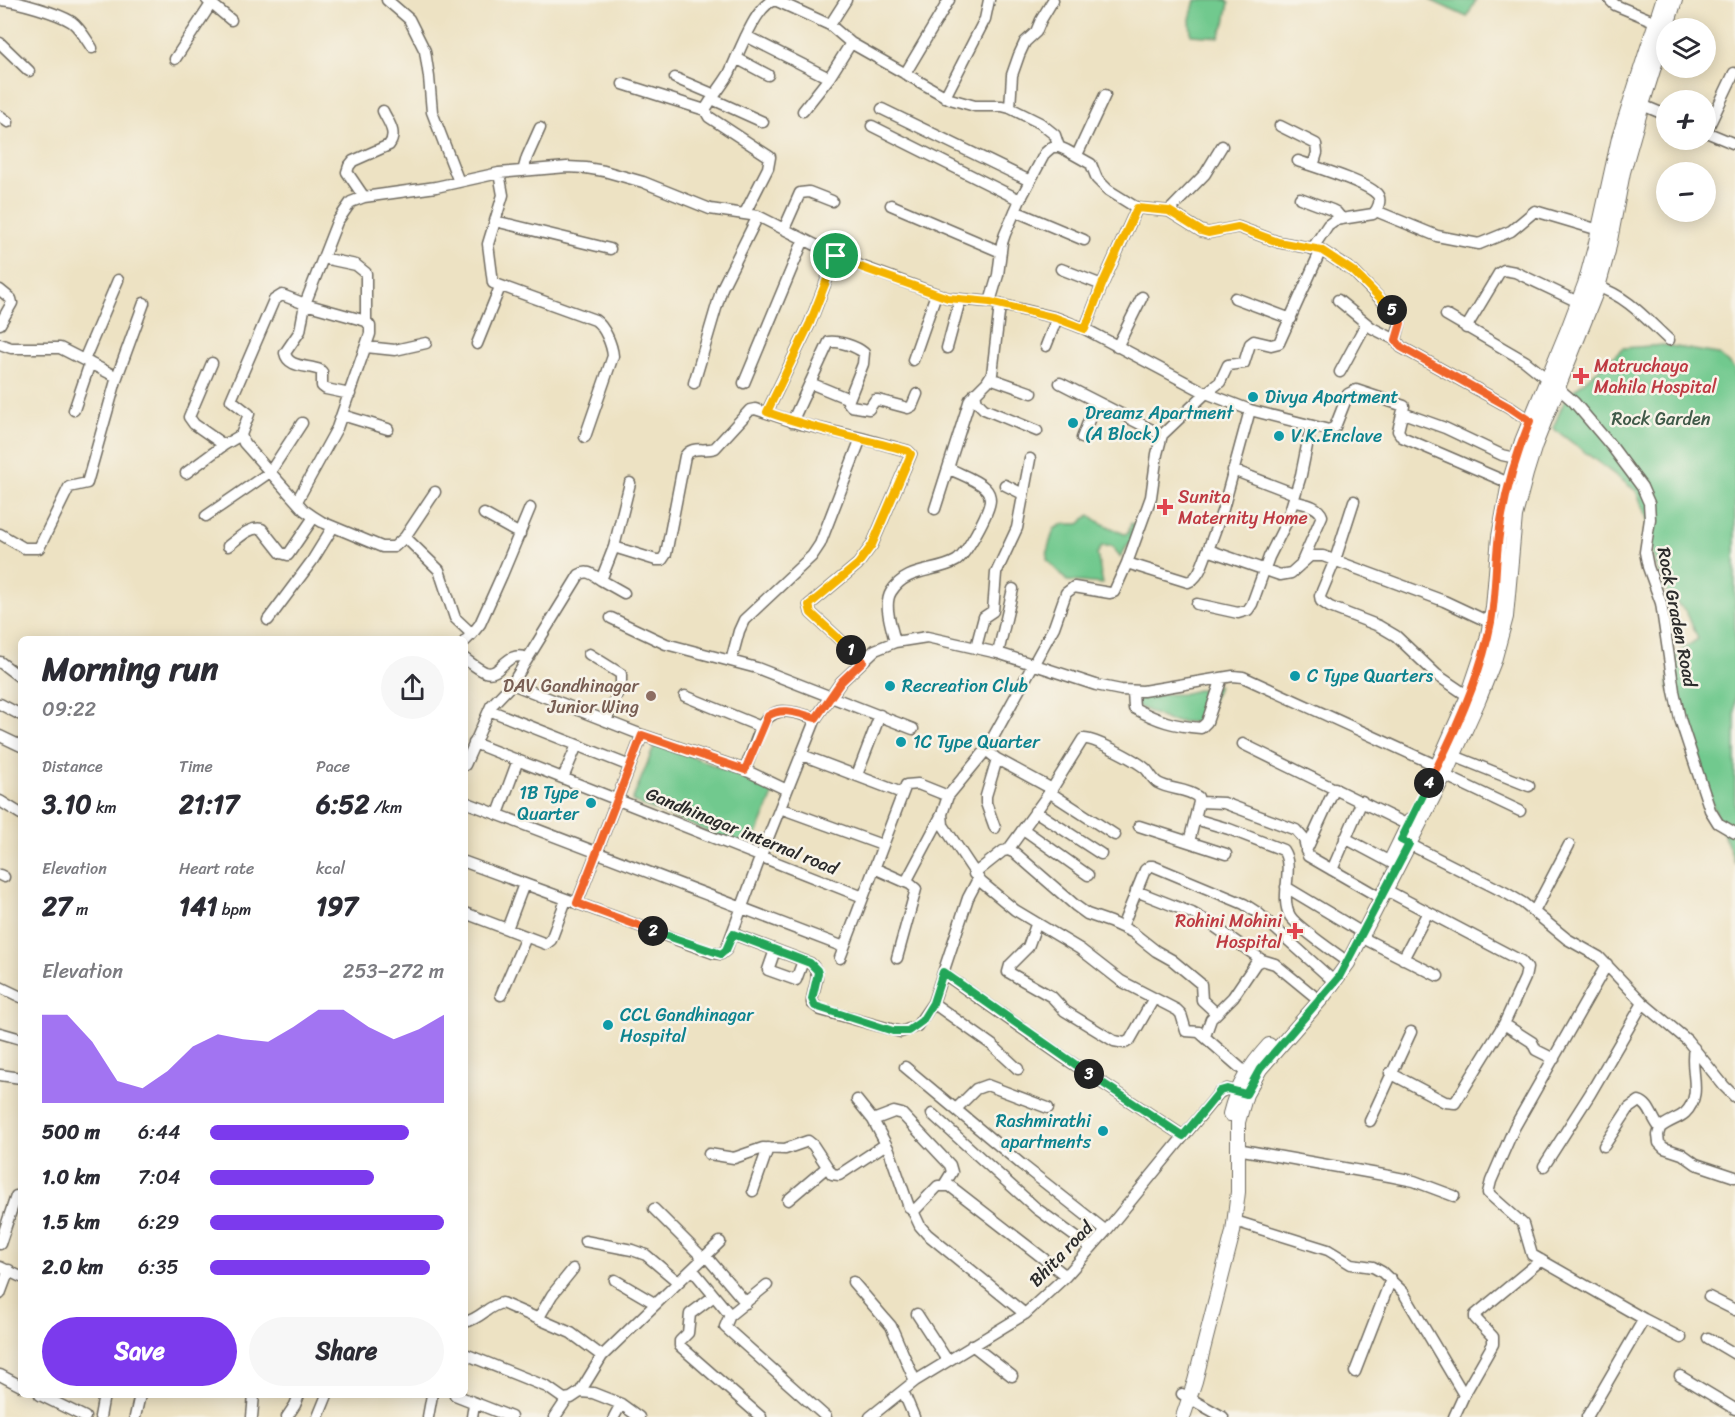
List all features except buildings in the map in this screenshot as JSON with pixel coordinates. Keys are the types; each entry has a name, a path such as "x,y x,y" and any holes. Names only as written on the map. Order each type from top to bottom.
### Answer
{"main road":[{"path":"1657,18 1664,1"},
{"path":"1173,1417 1186,1396 1235,1221 1238,1192 1238,1122 1246,1073 1314,996 1342,958 1358,933 1443,770 1491,623 1499,537 1516,458 1530,421 1553,383 1598,287 1608,251 1623,172 1642,105 1664,1"},
{"path":"1380,892 1390,862 1405,842 1408,825 1454,756 1479,699 1501,639 1509,591 1515,516 1599,230 1616,149 1656,21"},
{"path":"1183,1417 1186,1396 1226,1231 1230,1191 1228,1142 1230,1115 1241,1093 1339,977 1358,933"}],"street":[{"path":"0,0 25,5 71,21 78,27 92,48"},
{"path":"387,0 409,19 425,51 432,112 459,182"},
{"path":"830,25 846,0"},
{"path":"905,74 949,0"},
{"path":"945,97 985,20 989,0"},
{"path":"1010,108 1012,75 1018,55 1025,42 1036,32 1053,0"},
{"path":"1610,0 1614,5 1656,21"},
{"path":"705,110 729,74 746,36 768,3 778,1 830,25 851,43 945,97 975,106 1010,108 1050,129 1059,147"},
{"path":"175,59 209,2 231,20"},
{"path":"746,36 829,78"},
{"path":"0,43 29,71"},
{"path":"803,111 829,78 851,43"},
{"path":"736,58 768,75"},
{"path":"1716,111 1734,73"},
{"path":"675,78 763,122"},
{"path":"623,84 705,110 709,117 770,158 768,168 746,213"},
{"path":"1077,155 1105,95"},
{"path":"1642,105 1656,111"},
{"path":"882,109 1030,181"},
{"path":"364,197 347,172 353,161 389,145 393,140 394,135 382,111"},
{"path":"872,126 1084,240"},
{"path":"1280,126 1316,144 1317,153 1313,166"},
{"path":"523,171 540,128"},
{"path":"1716,136 1735,144"},
{"path":"1169,211 1205,174 1222,146"},
{"path":"935,509 968,405 975,393 990,378 998,275 1005,234 1017,205 1045,153 1052,147 1059,147 1091,164 1101,185 1137,208 1169,211 1208,233 1238,227 1278,242 1317,249 1353,271 1398,317 1401,323 1396,340"},
{"path":"906,882 942,814 948,796 986,750 1032,663 1054,627 1066,593 1074,587 1114,592 1151,496 1162,435 1220,382 1228,365 1244,363 1250,344 1254,341 1271,345 1278,343 1291,319 1328,225 1341,218 1366,217 1376,211 1380,200 1373,191 1346,178 1298,161"},
{"path":"350,394 326,389 322,386 320,370 291,363 287,360 285,353 300,331 305,304 343,210 351,202 364,197 459,182 499,173 567,167 604,171 659,188 710,209 758,216 863,268 936,294 1056,318 1085,329 1206,393 1250,410 1311,426 1332,429 1348,393 1353,390 1401,404 1404,408 1398,431 1402,436 1509,483"},
{"path":"499,173 502,195 489,237 488,250 493,283 592,318 602,326 613,353 585,437"},
{"path":"784,229 800,193 809,192 832,201"},
{"path":"1300,198 1332,210 1341,218"},
{"path":"891,205 1001,252"},
{"path":"1085,329 1137,208"},
{"path":"1376,211 1437,236 1479,244 1511,231 1535,211 1599,230"},
{"path":"694,383 715,306 758,216"},
{"path":"495,220 610,249"},
{"path":"744,383 804,239"},
{"path":"767,412 810,323 836,256"},
{"path":"323,258 356,266 366,273 368,280 366,321"},
{"path":"1061,269 1102,285"},
{"path":"1466,328 1499,273 1504,270 1515,272 1578,302"},
{"path":"74,410 87,361 118,280"},
{"path":"477,344 500,287"},
{"path":"1598,287 1624,299 1669,340"},
{"path":"0,290 11,299 12,303 0,324"},
{"path":"912,360 936,294"},
{"path":"186,473 241,435 249,414 233,403 232,397 274,300 282,295 366,321 370,326 366,347 337,428 297,501"},
{"path":"1117,347 1142,297"},
{"path":"1236,298 1291,319"},
{"path":"947,348 960,300"},
{"path":"1338,300 1366,324 1396,340 1401,347 1530,421"},
{"path":"0,534 24,548 39,548 69,487 87,483 117,377 144,303"},
{"name":"Rock Graden Road","path":"1446,315 1525,361 1553,383 1574,402 1614,448 1642,487 1649,503 1650,519 1646,552 1648,567 1660,603 1680,719 1710,810 1718,823 1735,833"},
{"path":"1046,346 1056,318"},
{"path":"1340,372 1366,324"},
{"path":"792,422 829,342 834,341 864,353 848,402 851,406 869,409 875,400 878,400 908,408 912,406 917,394"},
{"path":"0,344 20,349 54,346 117,377"},
{"path":"366,347 395,350 426,344"},
{"path":"212,363 189,417 194,424 224,445"},
{"path":"990,378 1032,393"},
{"path":"810,383 849,399"},
{"path":"1060,383 1162,435"},
{"path":"975,393 977,402 984,410 1037,431"},
{"path":"1082,438 1096,402"},
{"path":"614,548 656,561 662,560 666,554 685,456 688,451 715,448 750,410 755,408 792,422 908,451 911,456 865,555 849,572 812,601 809,609 823,625 863,661"},
{"path":"1127,563 1188,582 1193,581 1208,550 1250,410"},
{"path":"1403,413 1445,428 1502,455 1516,458"},
{"path":"342,416 388,429"},
{"path":"206,516 270,472 302,423"},
{"path":"1197,604 1244,612 1252,604 1294,497 1311,426"},
{"path":"241,435 244,443 314,517 333,527 389,548 394,547 405,537 435,492"},
{"path":"731,661 744,620 812,556 820,544 861,438"},
{"path":"976,647 984,617 993,611 996,573 1014,536 1030,459"},
{"path":"895,642 888,602 893,589 913,573 958,560 968,547 988,508 990,501 985,488 948,468"},
{"path":"1233,470 1294,497 1321,512 1322,516 1301,564"},
{"path":"601,580 614,548 630,483"},
{"path":"1005,485 1023,494"},
{"path":"1354,501 1335,560 1320,596 1321,601 1330,607 1379,626 1396,636 1437,675 1468,696"},
{"path":"405,537 439,570 455,618 469,637 477,629 530,508"},
{"path":"484,514 520,534"},
{"path":"228,546 252,529 258,528 262,529 281,553 288,555 314,517"},
{"path":"268,620 312,561 333,527"},
{"path":"1208,550 1264,570 1286,575 1310,556 1335,560 1444,601 1491,623"},
{"path":"468,758 489,710 512,684 579,575 589,572 624,593"},
{"path":"998,653 1013,589"},
{"path":"611,618 666,644 772,673 913,729"},
{"path":"468,863 721,954 726,950 733,934 760,858 816,718 841,682 875,650 895,642 927,637 998,653 1096,685 1121,690 1143,691 1222,678 1243,677 1443,770 1520,811"},
{"path":"589,654 621,674 621,685 606,721"},
{"path":"468,660 484,672 490,673 511,657 522,655 528,658"},
{"path":"0,662 18,676"},
{"path":"1133,691 1134,708 1169,724 1190,729 1201,728 1207,722 1222,678"},
{"path":"512,684 642,735 745,770 787,790"},
{"path":"685,696 762,727"},
{"path":"0,704 18,713"},
{"path":"489,710 630,766"},
{"path":"745,770 768,716 782,710 816,718"},
{"path":"857,776 880,715"},
{"path":"468,914 546,944 551,940 597,852 642,735"},
{"path":"0,736 18,745"},
{"path":"733,934 810,963 817,970 812,1003 821,1010 901,1032 917,1026 933,1003 976,876 998,854 1008,850 1085,738 1145,768 1157,783 1195,794 1199,802 1189,842"},
{"name":"Gandhinagar internal road","path":"474,743 863,897"},
{"path":"1243,744 1408,825"},
{"path":"563,778 576,745"},
{"path":"986,750 997,759 1050,790 1115,835"},
{"path":"802,755 903,792"},
{"path":"1454,756 1529,786"},
{"path":"995,828 986,803 986,796 997,759"},
{"path":"498,814 518,760"},
{"path":"840,958 906,785 918,784 948,796"},
{"path":"1306,851 1335,788"},
{"path":"0,801 18,812"},
{"path":"1332,870 1362,801"},
{"path":"1199,802 1224,803 1296,831 1304,839 1308,856 1315,861 1428,912 1525,964 1526,978 1504,1024 1455,1103 1445,1102 1390,1073"},
{"path":"468,803 844,947"},
{"path":"780,808 882,845"},
{"path":"1035,811 1101,854"},
{"path":"942,814 943,825 976,876 1008,905 1036,925 1080,949 1121,981 1181,1014 1186,1031 1198,1032 1205,1036 1246,1073"},
{"path":"1195,819 1229,829 1283,850 1287,857 1289,915 1342,958"},
{"path":"1139,826 1226,854"},
{"path":"1023,828 1088,875"},
{"path":"1345,838 1390,862"},
{"path":"1405,842 1506,893 1567,939 1590,951 1607,964 1642,1003 1694,1048 1735,1097"},
{"path":"1534,912 1569,845"},
{"path":"1008,850 1015,853 1087,914 1122,927 1172,960 1200,984 1202,1000 1216,1013"},
{"path":"1122,927 1145,870 1150,866 1228,896 1258,913 1329,977"},
{"path":"874,868 914,886 915,894 897,958"},
{"path":"507,929 524,884"},
{"path":"1287,886 1358,933 1438,976"},
{"path":"1136,891 1192,913 1208,922 1262,960 1275,964 1314,996"},
{"path":"1403,959 1428,912"},
{"path":"1036,925 1028,947 1010,965 1008,972 1011,976 1052,998 1073,1016 1114,1041 1125,1043 1130,1040 1154,998"},
{"path":"501,995 526,937"},
{"path":"775,950 768,970 790,979 796,980 799,976 803,961"},
{"path":"1205,1036 1211,1019 1233,997 1256,963 1262,960"},
{"path":"1607,964 1514,1128 1488,1191 1523,1224 1530,1253 1681,1338"},
{"path":"943,972 1060,1055 1183,1136"},
{"path":"0,987 18,996"},
{"path":"933,1003 992,1045 1018,1069"},
{"path":"1544,1166 1590,1094 1642,1003"},
{"path":"1504,1024 1532,1042 1536,1050 1554,1059"},
{"path":"1370,1121 1390,1073 1411,1032"},
{"path":"0,1033 18,1038"},
{"path":"1694,1048 1692,1065 1696,1088 1694,1099 1682,1115 1660,1128 1659,1143 1664,1148 1682,1154 1696,1164 1735,1177"},
{"path":"905,1066 1106,1231"},
{"path":"0,1075 18,1078"},
{"path":"956,1109 976,1089 987,1085 1048,1108"},
{"name":"Bhita road","path":"870,1417 915,1381 1025,1314 1066,1276 1106,1231 1220,1091 1227,1089 1241,1093"},
{"path":"857,1100 873,1120 886,1144 909,1207 920,1226 1025,1314"},
{"path":"1604,1146 1629,1108 1639,1101 1644,1102 1648,1107 1653,1120 1660,1128"},
{"path":"873,1120 894,1112 902,1114 950,1165 952,1172 944,1185"},
{"path":"932,1114 1037,1209 1091,1248"},
{"path":"709,1154 734,1158 757,1149 785,1149 810,1142 832,1174 839,1175 886,1144"},
{"path":"753,1191 768,1148"},
{"path":"1237,1149 1414,1181 1454,1196"},
{"path":"788,1200 827,1167"},
{"path":"912,1209 918,1207 938,1186 956,1188 1066,1276"},
{"path":"0,1244 16,1196"},
{"path":"654,1209 704,1257 746,1303"},
{"path":"1235,1221 1328,1250 1351,1264 1375,1268 1391,1279 1419,1316 1464,1395"},
{"path":"585,1241 639,1252 656,1262 678,1282"},
{"path":"555,1417 567,1399 580,1392 602,1356 720,1242"},
{"path":"1454,1417 1493,1344 1493,1337 1475,1318 1475,1315 1541,1260"},
{"path":"0,1294 4,1269 18,1276"},
{"path":"538,1318 552,1295 573,1269"},
{"path":"692,1269 730,1315"},
{"path":"1355,1372 1391,1279"},
{"path":"615,1280 656,1304"},
{"path":"854,1282 891,1326 915,1381"},
{"path":"767,1286 730,1315 725,1324 726,1330 826,1417"},
{"path":"714,1296 690,1314 688,1332 680,1341 680,1346 761,1417"},
{"path":"1709,1297 1735,1310"},
{"path":"468,1321 478,1318 492,1306 502,1303 581,1339 602,1356"},
{"path":"917,1314 947,1360"},
{"path":"1587,1417 1644,1319"},
{"path":"1708,1338 1735,1354"},
{"path":"972,1345 1012,1376"},
{"path":"468,1355 547,1387 567,1399"},
{"path":"0,1375 18,1384"},
{"path":"1680,1376 1735,1409"},
{"path":"903,1391 914,1417"},
{"path":"580,1392 604,1396 621,1404 639,1417"},
{"path":"1186,1396 1223,1417"},
{"path":"46,1398 85,1417"},
{"path":"100,1417 103,1398"},
{"path":"135,1417 139,1398"},
{"path":"252,1417 254,1398"},
{"path":"286,1417 298,1398"},
{"path":"318,1417 326,1398"},
{"path":"428,1417 431,1398"},
{"path":"461,1398 511,1417"},
{"path":"472,1417 474,1404"},
{"path":"614,1417 621,1404"}],"green space":[{"path":"1195,0 1227,0 1229,3 1225,23 1219,37 1191,35 1190,19"},
{"path":"1430,0 1476,0 1467,17"},
{"name":"Rock Garden","path":"1664,345 1718,354 1735,369 1735,864 1667,684 1675,654 1698,639 1686,611 1668,596 1652,554 1648,519 1636,491 1553,428 1566,397 1623,348"},
{"path":"1090,515 1124,534 1128,533 1131,523 1140,527 1120,557 1112,546 1102,546 1097,554 1103,584 1067,581 1047,560 1054,529 1063,524 1079,524"},
{"path":"1218,685 1205,723 1169,721 1137,706 1138,695 1181,694"},
{"path":"656,742 775,790 751,849 632,801"}],"place":[{"name":"Matruchaya Mahila Hospital","path":"1581,376"},
{"name":"Divya Apartment","path":"1253,397"},
{"name":"Dreamz Apartment (A Block)","path":"1073,423"},
{"name":"V.K.Enclave","path":"1279,436"},
{"name":"Sunita Maternity Home","path":"1165,507"},
{"name":"C Type Quarters","path":"1295,676"},
{"name":"Recreation Club","path":"890,686"},
{"name":"DAV Gandhinagar Junior Wing","path":"651,696"},
{"name":"1C Type Quarter","path":"901,742"},
{"name":"1B Type Quarter","path":"591,803"},
{"name":"Rohini Mohini Hospital","path":"1295,931"},
{"name":"CCL Gandhinagar Hospital","path":"608,1025"},
{"name":"Rashmirathi apartments","path":"1103,1131"}],"route":[{"path":"1137,208 1163,209 1178,215 1201,231 1208,233 1238,227 1278,242 1321,250 1341,261 1398,317 1401,323 1396,335 1397,344 1530,421 1516,458 1502,518 1493,608 1487,640 1468,696 1438,766 1401,840 1409,844 1339,977 1260,1069 1246,1094 1227,1089 1220,1091 1183,1136 1060,1055 943,972 933,1003 922,1021 908,1031 893,1031 821,1010 815,1006 812,999 818,973 810,963 733,934 726,950 721,954 713,953 577,903 642,735 745,770 768,716 782,710 816,718 841,682 863,661 811,613 809,605 858,564 872,545 911,454 908,451 801,424 767,412 810,323 836,256 948,298 990,302 1056,318 1085,329 1137,208"}]}
